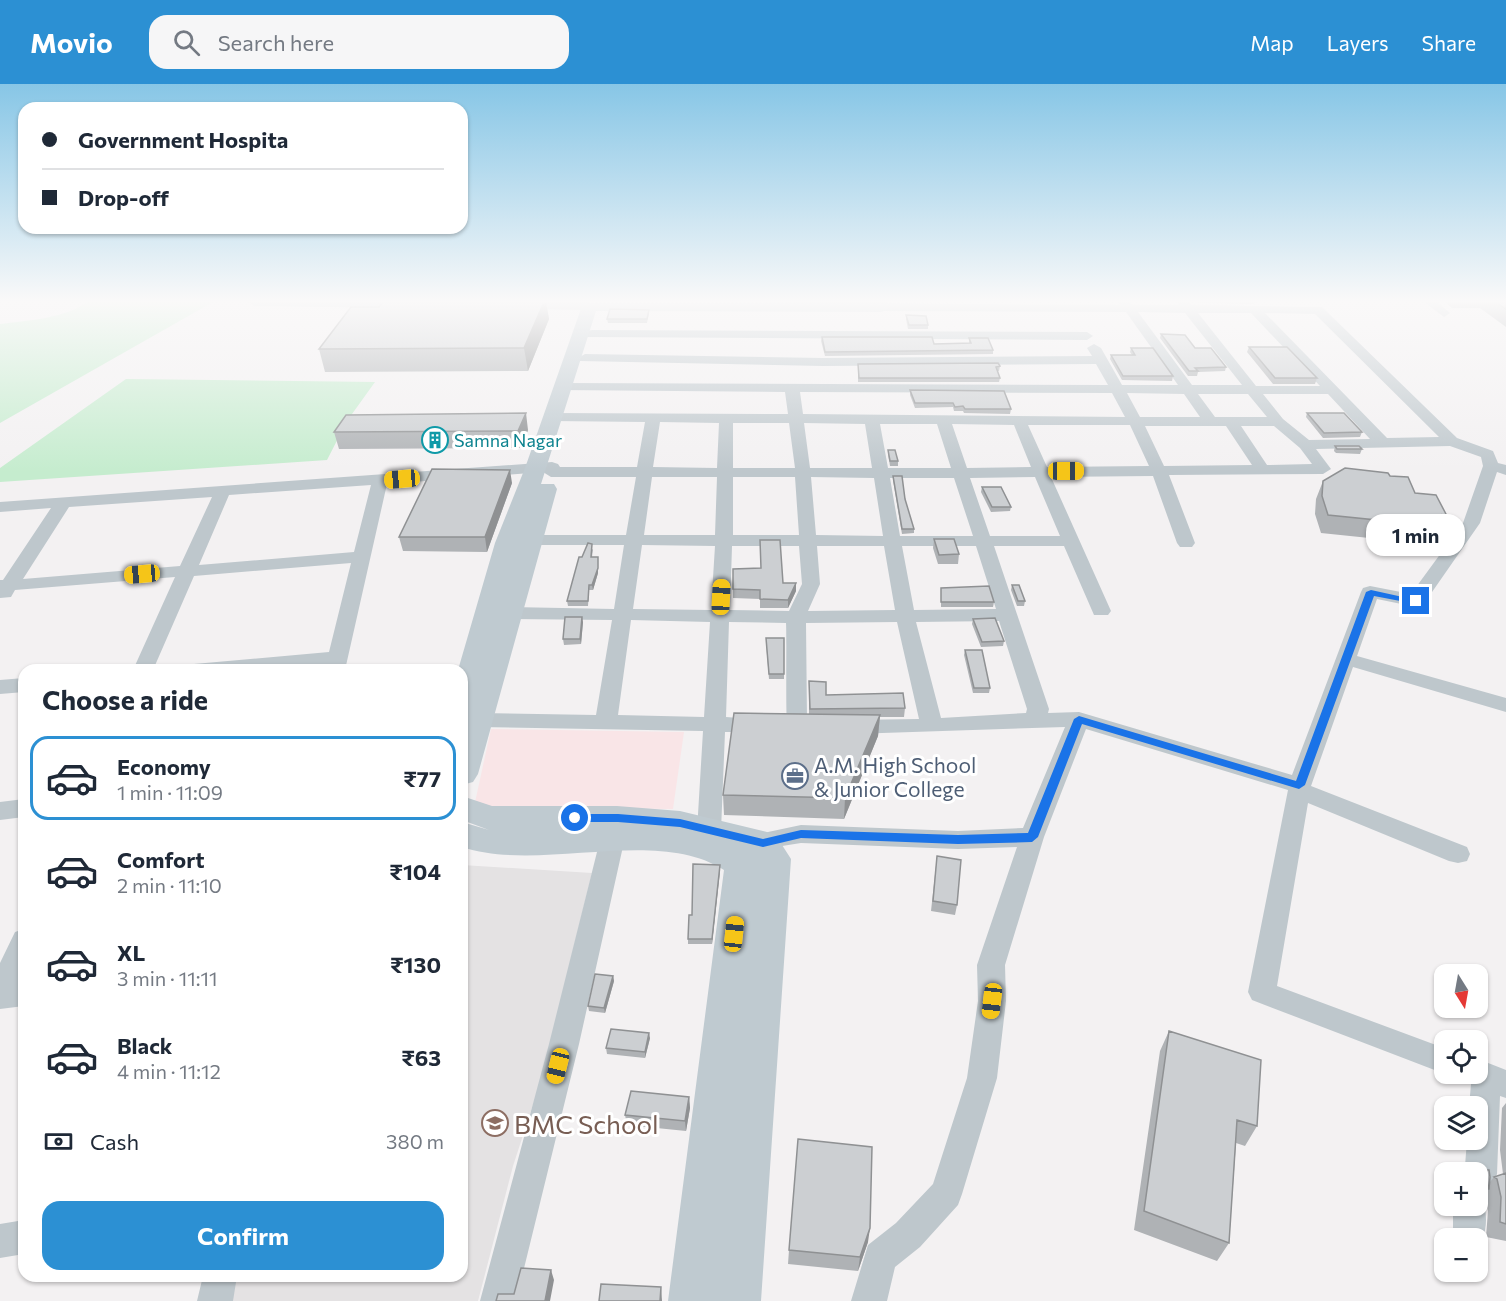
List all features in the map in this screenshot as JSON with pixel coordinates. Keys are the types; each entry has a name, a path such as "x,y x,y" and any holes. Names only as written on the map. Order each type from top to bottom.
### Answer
{"street":[{"path":"470,714 510,613 531,540 560,417 578,359"},
{"path":"569,387 585,359"},
{"path":"632,359 823,362 1099,360 1118,389 1159,471 1186,543"},
{"path":"1166,359 1210,422"},
{"path":"0,507 547,469 961,472 1323,469 1305,446 1278,422 1228,359"},
{"path":"1301,359 1384,444"},
{"path":"1368,359 1452,441"},
{"path":"569,387 1331,390"},
{"path":"792,388 803,472 811,584 796,617 796,727"},
{"path":"560,417 1278,422"},
{"path":"606,721 653,418"},
{"path":"710,831 724,541 726,418"},
{"path":"872,419 906,616 932,726"},
{"path":"944,420 1038,709 1035,721"},
{"path":"1019,420 1043,471 1101,611"},
{"path":"1231,422 1263,470"},
{"path":"1305,446 1452,441 1488,454 1498,468 1471,523 1416,601 1371,592 1299,788 1262,992 1434,1056"},
{"path":"470,714 507,543 547,469"},
{"path":"336,664 380,481"},
{"path":"146,664 222,492"},
{"path":"3,590 63,503"},
{"path":"531,540 1072,541"},
{"path":"3,590 187,571 362,557"},
{"path":"510,613 796,617 1007,615"},
{"path":"1346,659 1506,705"},
{"path":"0,687 18,686"},
{"path":"470,714 796,727 932,726 1011,720 1079,719 1299,788 1458,854"},
{"path":"869,1301 880,1257 908,1235 946,1194 982,1078 992,1001 991,964 1032,837 1079,719"},
{"path":"0,811 18,809"},
{"path":"468,810 490,818 615,828 719,850 750,851 801,834 958,840 1032,837"},
{"path":"468,836 488,842 680,823 710,831 750,851 774,859 737,1301"},
{"path":"498,1301 564,1044 615,828"},
{"path":"692,1301 742,865 750,851"},
{"path":"18,954 0,995 18,994"},
{"path":"1482,1162 1492,1084"},
{"path":"0,1241 18,1238"},
{"path":"215,1301 219,1282"}],"shaded area":[{"path":"491,729 684,732 673,809 474,807"},
{"name":"BMC School","path":"468,865 592,873 541,1080 513,1166 478,1301 221,1301 225,1282 468,1282"}],"green space":[{"path":"0,359 113,359 0,423"},
{"path":"126,379 375,382 347,421 327,460 0,482 0,468"}],"building":[{"path":"1113,359 1161,359 1173,376 1123,376"},
{"path":"1180,359 1220,359 1226,367 1195,368 1198,371 1189,371"},
{"path":"1259,359 1298,359 1317,378 1275,378"},
{"path":"998,363 1000,366 996,367 1000,378 859,378 858,364"},
{"path":"910,390 1004,391 1011,409 965,409 963,406 955,407 953,403 915,403"},
{"path":"526,413 518,431 334,432 346,415"},
{"path":"1307,413 1344,413 1362,432 1324,433"},
{"path":"1335,446 1359,446 1362,449 1337,449"},
{"path":"888,450 895,450 898,461 890,461"},
{"path":"1345,468 1408,477 1415,493 1436,495 1447,516 1443,515 1446,520 1442,520 1446,527 1328,515 1322,496 1323,481"},
{"path":"432,469 510,470 485,537 399,537"},
{"path":"893,476 902,476 905,499 914,529 902,529"},
{"path":"982,487 1001,487 1011,507 992,507"},
{"path":"934,539 954,539 959,554 939,555"},
{"path":"760,540 780,540 783,583 796,583 788,600 760,599 760,590 733,589 733,569 761,568"},
{"path":"588,543 592,544 591,557 598,557 598,568 592,585 589,585 588,601 567,601 579,557 582,557"},
{"path":"1012,585 1019,585 1025,601 1018,601"},
{"path":"989,586 994,602 941,602 941,588"},
{"path":"565,617 582,617 580,639 563,639"},
{"path":"995,618 1004,641 982,642 973,619"},
{"path":"766,638 784,638 784,674 769,674"},
{"path":"965,650 982,650 990,688 974,688"},
{"path":"809,681 826,682 826,695 903,693 905,708 810,709"},
{"name":"A.M. High School & Junior College","path":"734,713 880,715 845,798 723,795"},
{"path":"937,856 961,860 957,905 933,901"},
{"path":"693,864 720,865 712,939 688,939 689,915 692,915"},
{"path":"595,974 613,976 604,1008 588,1006"},
{"path":"611,1029 649,1033 645,1052 606,1048"},
{"path":"1169,1031 1261,1060 1257,1126 1237,1120 1229,1243 1144,1211"},
{"path":"631,1091 689,1097 685,1121 625,1115"},
{"path":"798,1139 872,1147 870,1228 860,1257 789,1250"},
{"path":"1488,1170 1490,1177 1488,1189"},
{"path":"1506,1173 1506,1224 1500,1222 1501,1197 1497,1179 1494,1177"},
{"path":"521,1268 551,1270 545,1301 496,1301 498,1294 514,1294"},
{"path":"601,1284 661,1287 660,1301 599,1301"}],"place":[{"name":"Samna Nagar","path":"435,440"},
{"name":"A.M. High School & Junior College","path":"795,776"},
{"name":"BMC School","path":"495,1123"}],"route":[{"path":"575,818 618,818 680,823 763,843 801,834 958,840 1032,837 1079,719 1299,785 1371,592 1416,601"}]}
